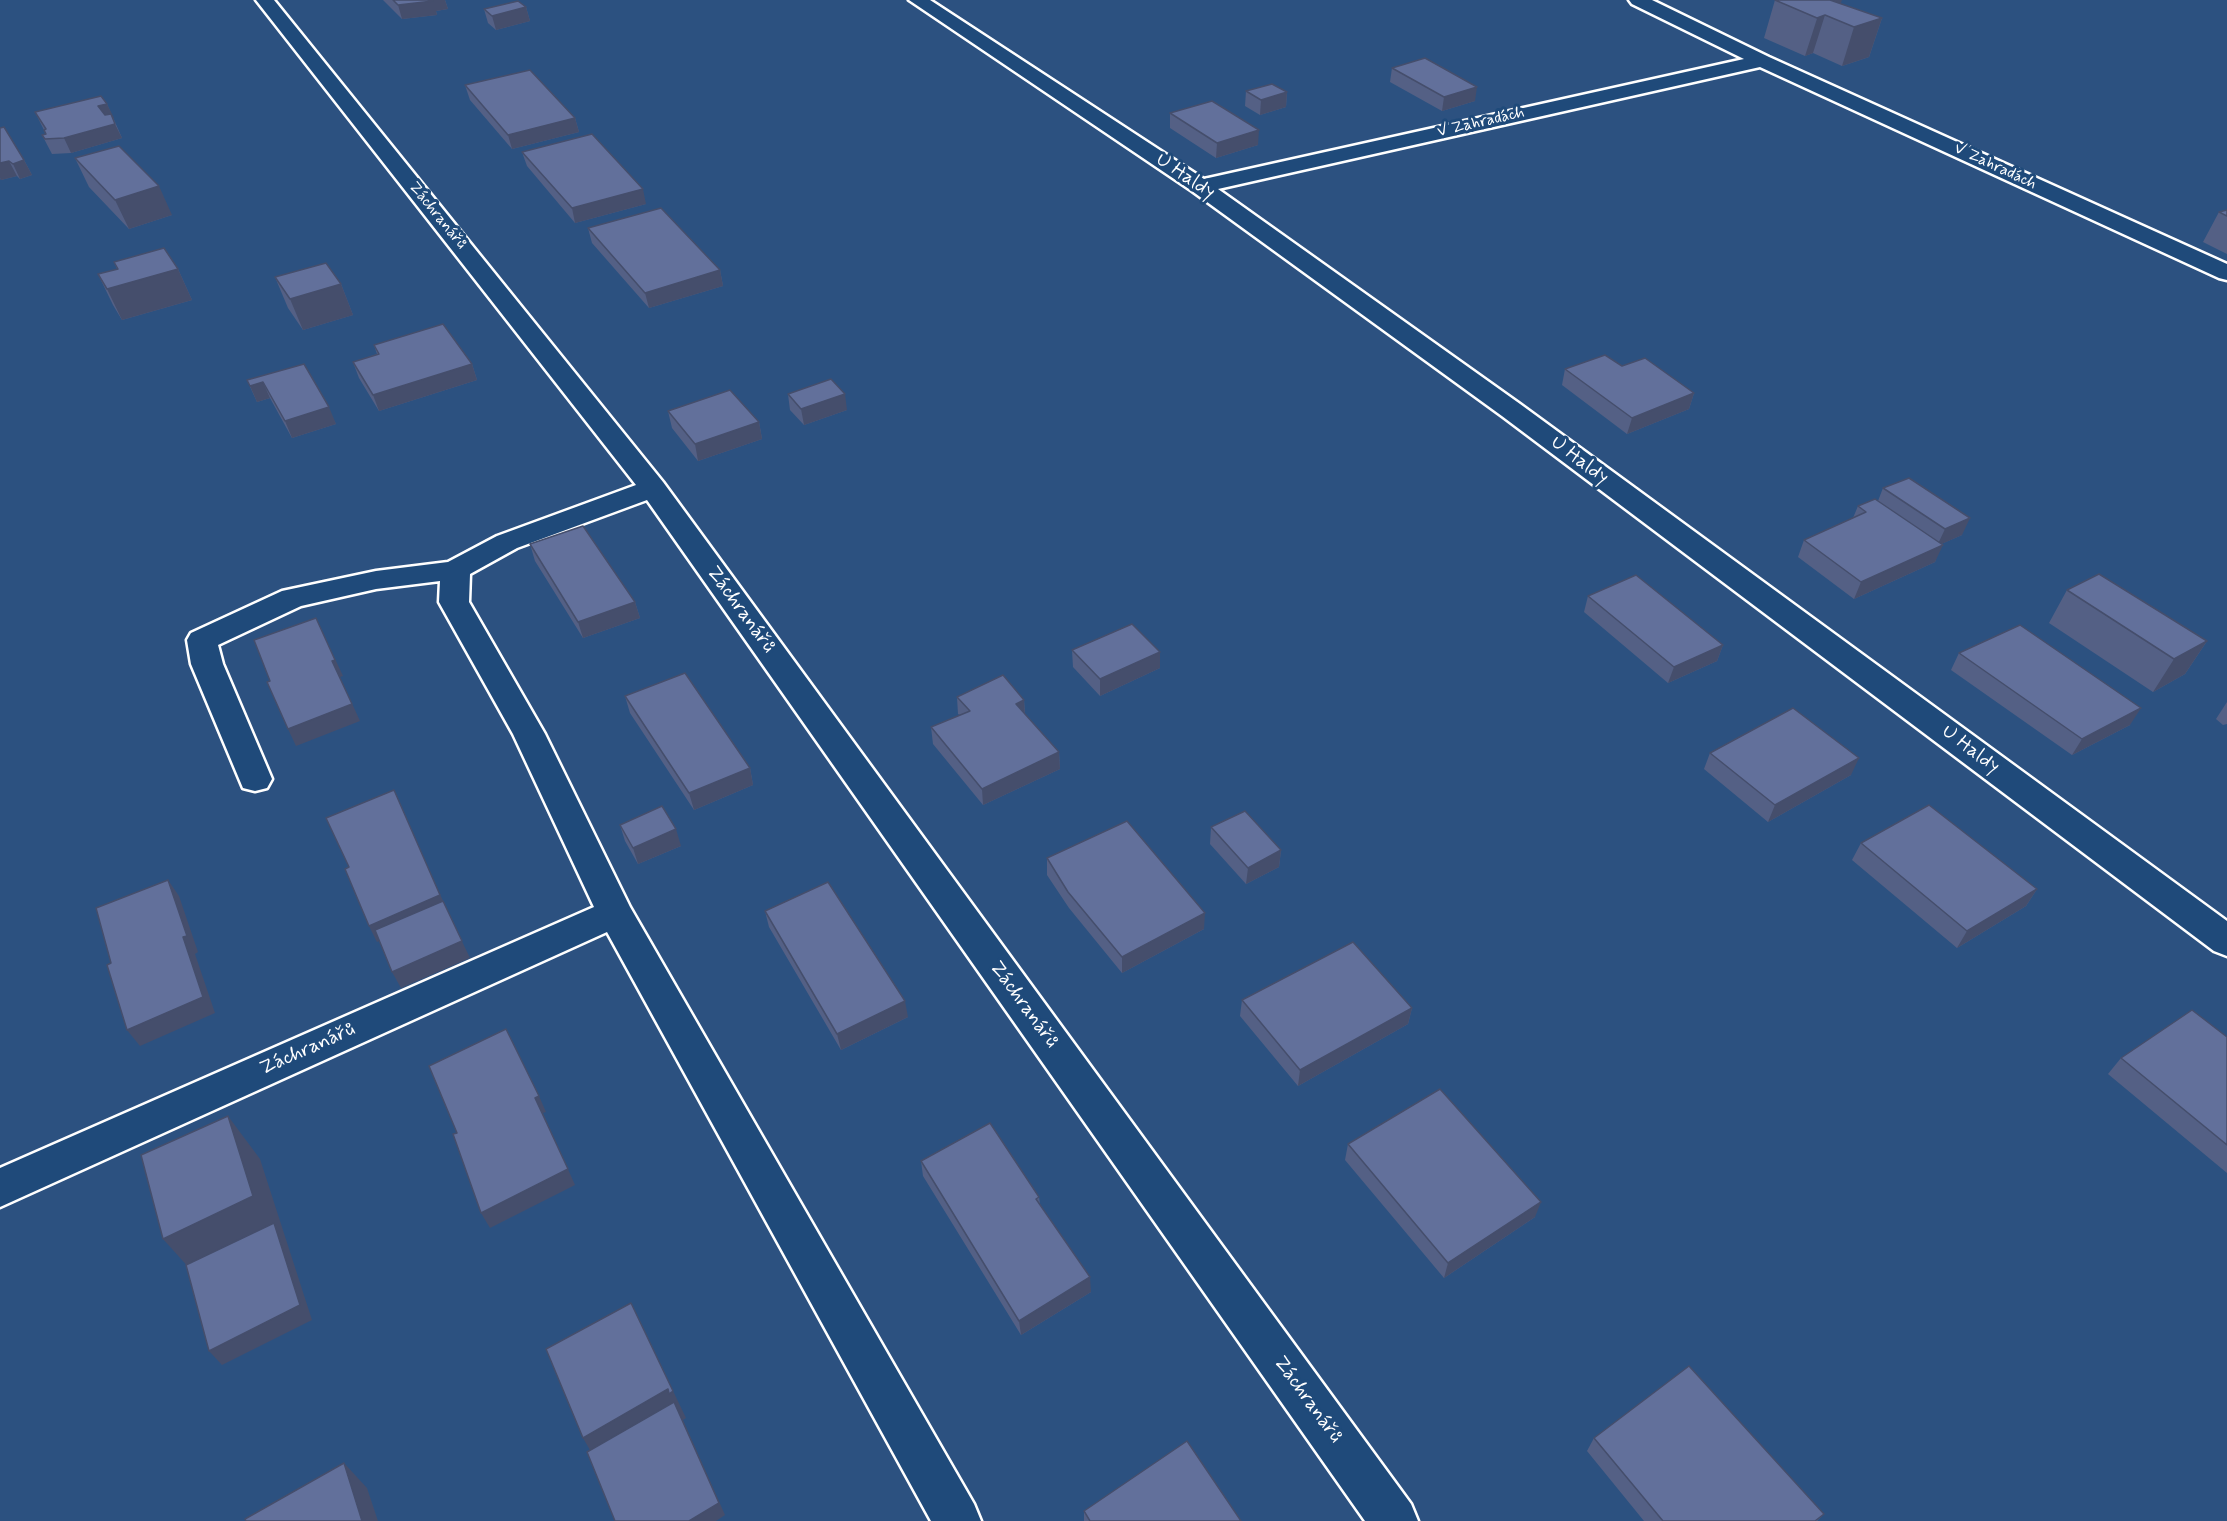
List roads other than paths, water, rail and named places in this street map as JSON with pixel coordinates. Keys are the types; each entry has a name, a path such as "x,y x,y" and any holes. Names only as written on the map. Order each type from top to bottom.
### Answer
{"street":[{"name":"Záchranářů","path":"265,0 653,488 1394,1521"},
{"name":"U Haldy","path":"918,0 1200,186 1511,410 2227,941"},
{"name":"V Zahradách","path":"1638,0 1762,61 2227,273"},
{"name":"V Zahradách","path":"1200,186 1762,61"},
{"path":"255,779 207,664 202,640 293,598 376,580 455,570 507,542 653,488"},
{"path":"455,570 454,602 529,734 615,913 957,1521"},
{"name":"Záchranářů","path":"0,1188 615,913"}]}
